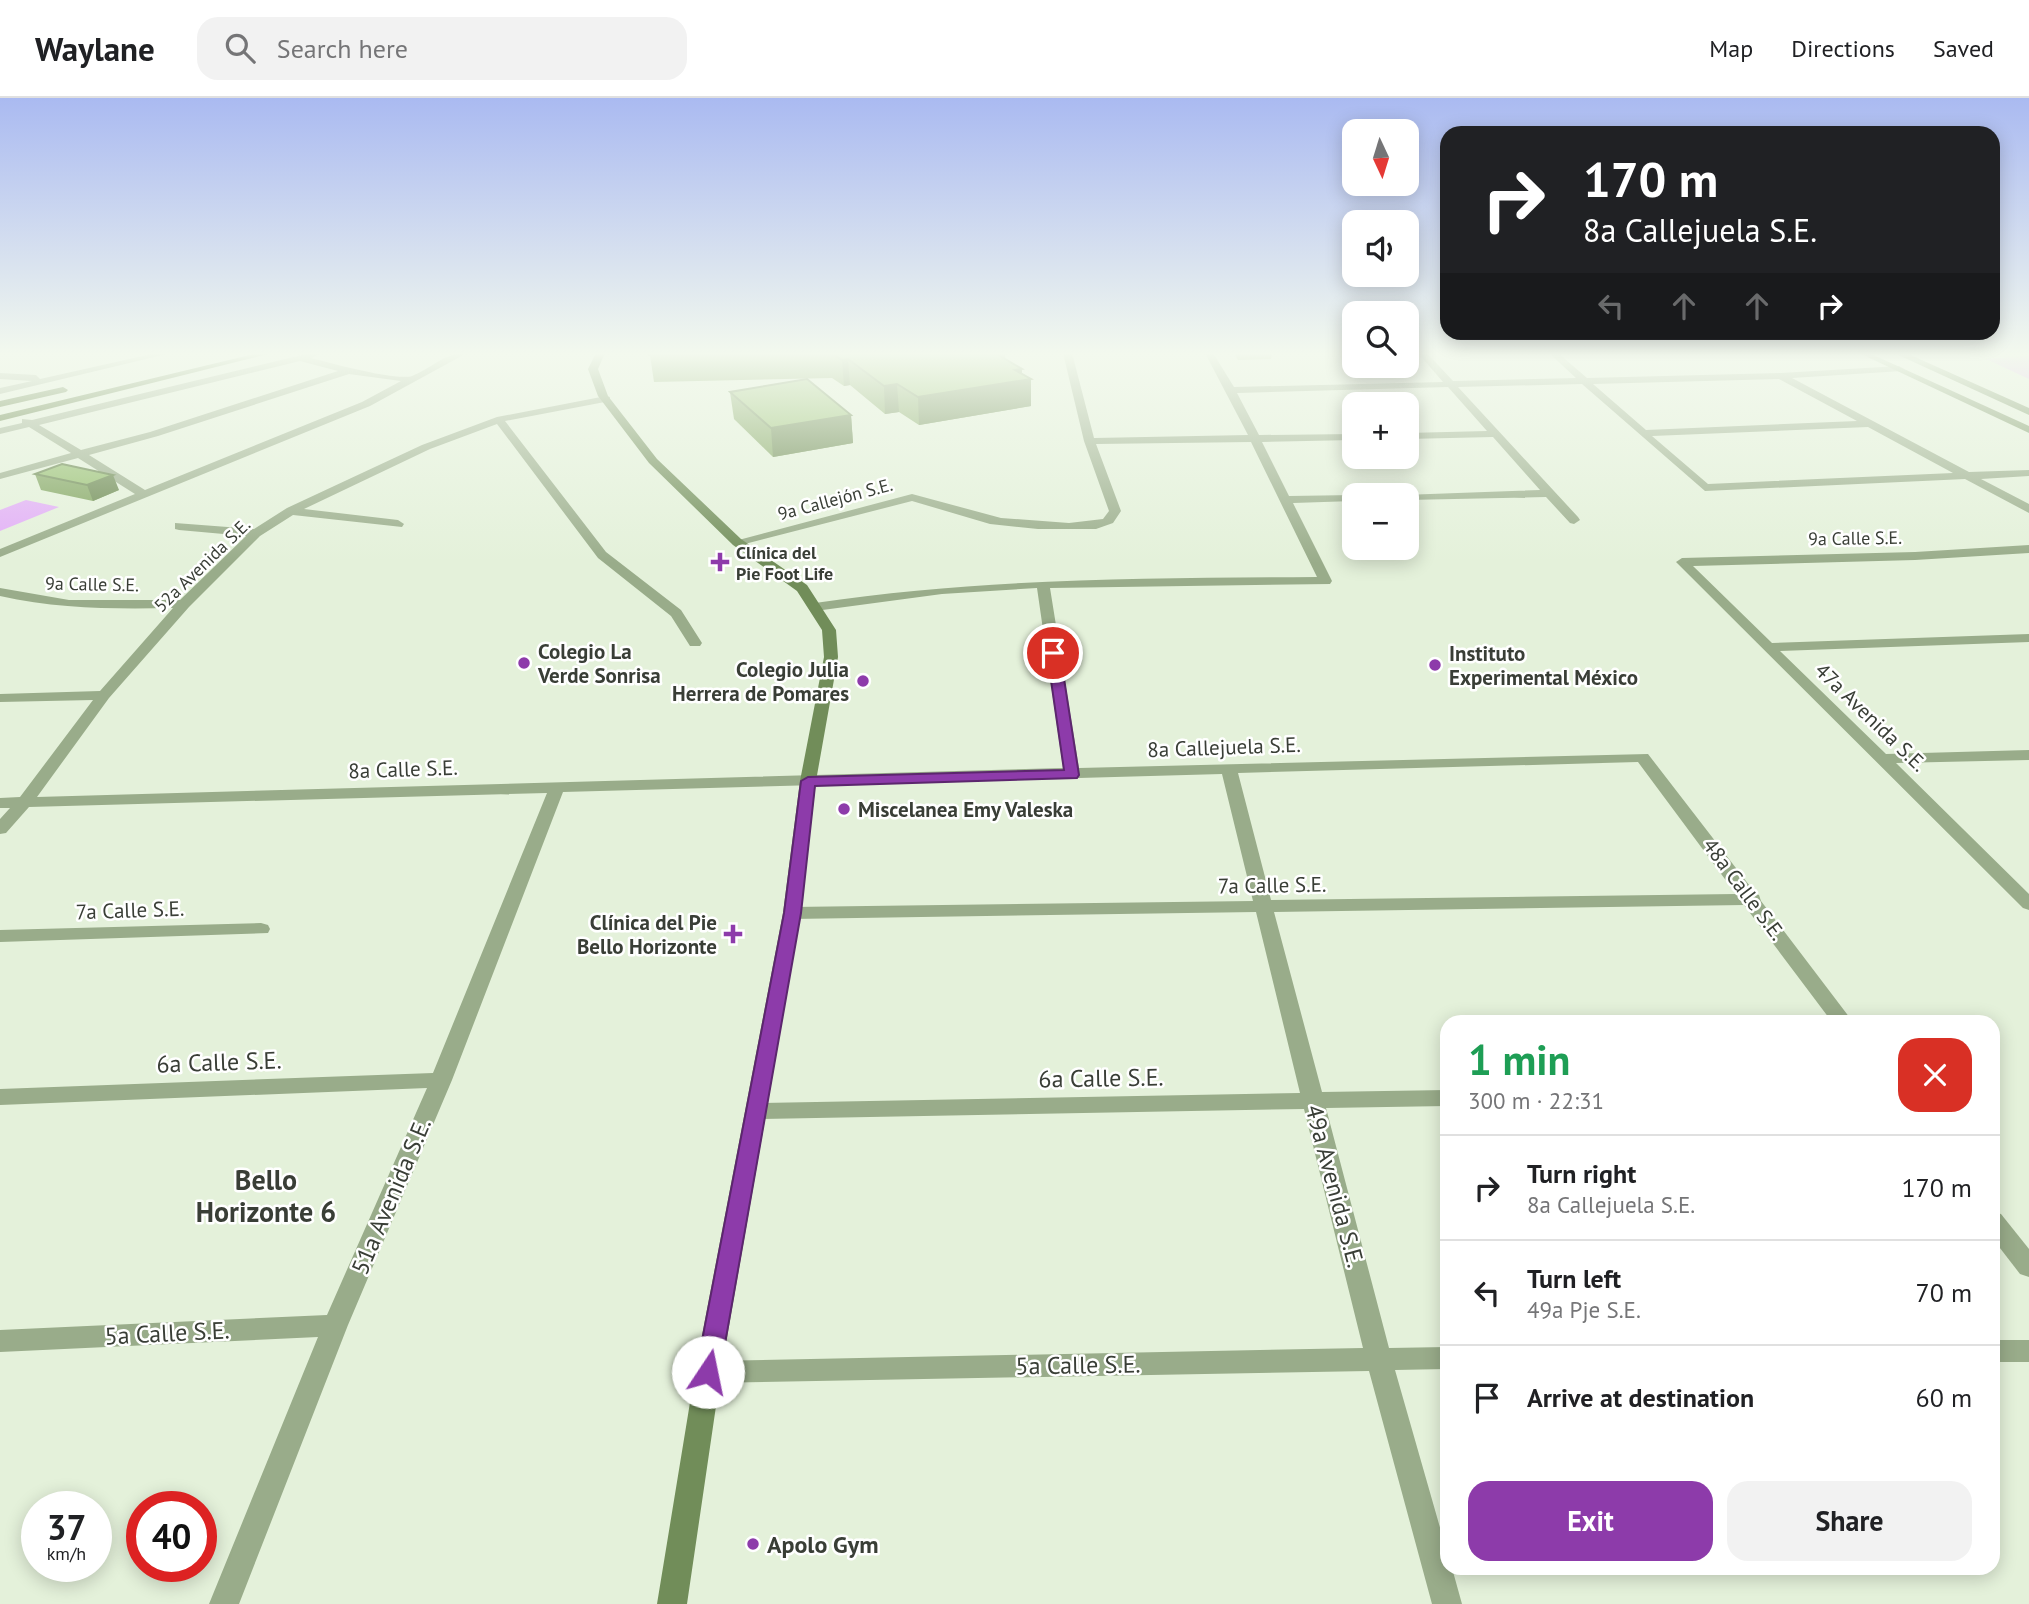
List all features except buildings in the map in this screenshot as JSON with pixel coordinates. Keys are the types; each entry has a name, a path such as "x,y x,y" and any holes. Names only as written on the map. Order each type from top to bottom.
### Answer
{"street":[{"path":"0,476 188,423"},
{"path":"0,553 318,423"},
{"name":"52a Avenida S.E.","path":"0,829 24,803 104,695 184,604 256,533 291,511 426,447 490,423"},
{"path":"502,423 602,555 676,613 695,643"},
{"path":"624,423 653,461 737,542 802,588 829,630 831,657 808,781 792,913 708,1372 672,1604"},
{"path":"1085,423 1089,441 1342,437"},
{"path":"815,607 916,592 1043,584 1325,581 1247,423"},
{"path":"1485,423 1574,520"},
{"path":"1631,423 1704,488 2029,473"},
{"path":"0,431 30,424 144,494"},
{"path":"1642,433 1869,424 2029,509"},
{"path":"1419,436 1495,434"},
{"name":"9a Callejón S.E.","path":"737,542 912,497 928,499 969,515 1001,522 1081,526 1107,522 1115,511 1089,441"},
{"path":"1419,496 1549,493"},
{"path":"1285,500 1342,498"},
{"path":"291,511 398,524"},
{"path":"179,526 256,533"},
{"name":"9a Calle S.E.","path":"1682,562 1915,556 2029,549"},
{"name":"47a Avenida S.E.","path":"1682,562 2027,900"},
{"path":"1043,584 1072,775"},
{"name":"9a Calle S.E.","path":"0,592 37,602 72,605 184,604"},
{"path":"1769,647 2029,638"},
{"path":"0,698 104,695"},
{"path":"1885,759 2029,755"},
{"name":"8a Callejuela S.E.","path":"808,781 1642,757"},
{"name":"48a Calle S.E.","path":"1642,757 1838,1015"},
{"name":"49a Avenida S.E.","path":"1228,767 1379,1359 1447,1604"},
{"name":"8a Calle S.E.","path":"0,803 808,781"},
{"name":"51a Avenida S.E.","path":"224,1604 335,1325 441,1080 557,787"},
{"name":"7a Calle S.E.","path":"792,913 1753,900"},
{"name":"7a Calle S.E.","path":"0,936 261,929"},
{"name":"6a Calle S.E.","path":"0,1097 441,1080"},
{"name":"6a Calle S.E.","path":"756,1111 1440,1098"},
{"path":"2000,1230 2029,1267"},
{"name":"5a Calle S.E.","path":"0,1341 335,1325"},
{"path":"2000,1351 2029,1351"},
{"name":"5a Calle S.E.","path":"708,1372 1440,1358"}],"shaded area":[{"path":"26,500 59,507 0,531 0,510"}],"place":[{"name":"Clínica del Pie Foot Life","path":"720,562"},
{"name":"Colegio La Verde Sonrisa","path":"524,663"},
{"name":"Instituto Experimental México","path":"1435,665"},
{"name":"Colegio Julia Herrera de Pomares","path":"863,681"},
{"name":"Miscelanea Emy Valeska","path":"844,809"},
{"name":"Clínica del Pie Bello Horizonte","path":"733,934"},
{"name":"Apolo Gym","path":"753,1544"}],"district":[{"name":"Bello Horizonte 6","path":"266,1195"}],"route":[{"path":"708,1372 792,913 807,810 808,781 1072,775 1053,653"}]}
